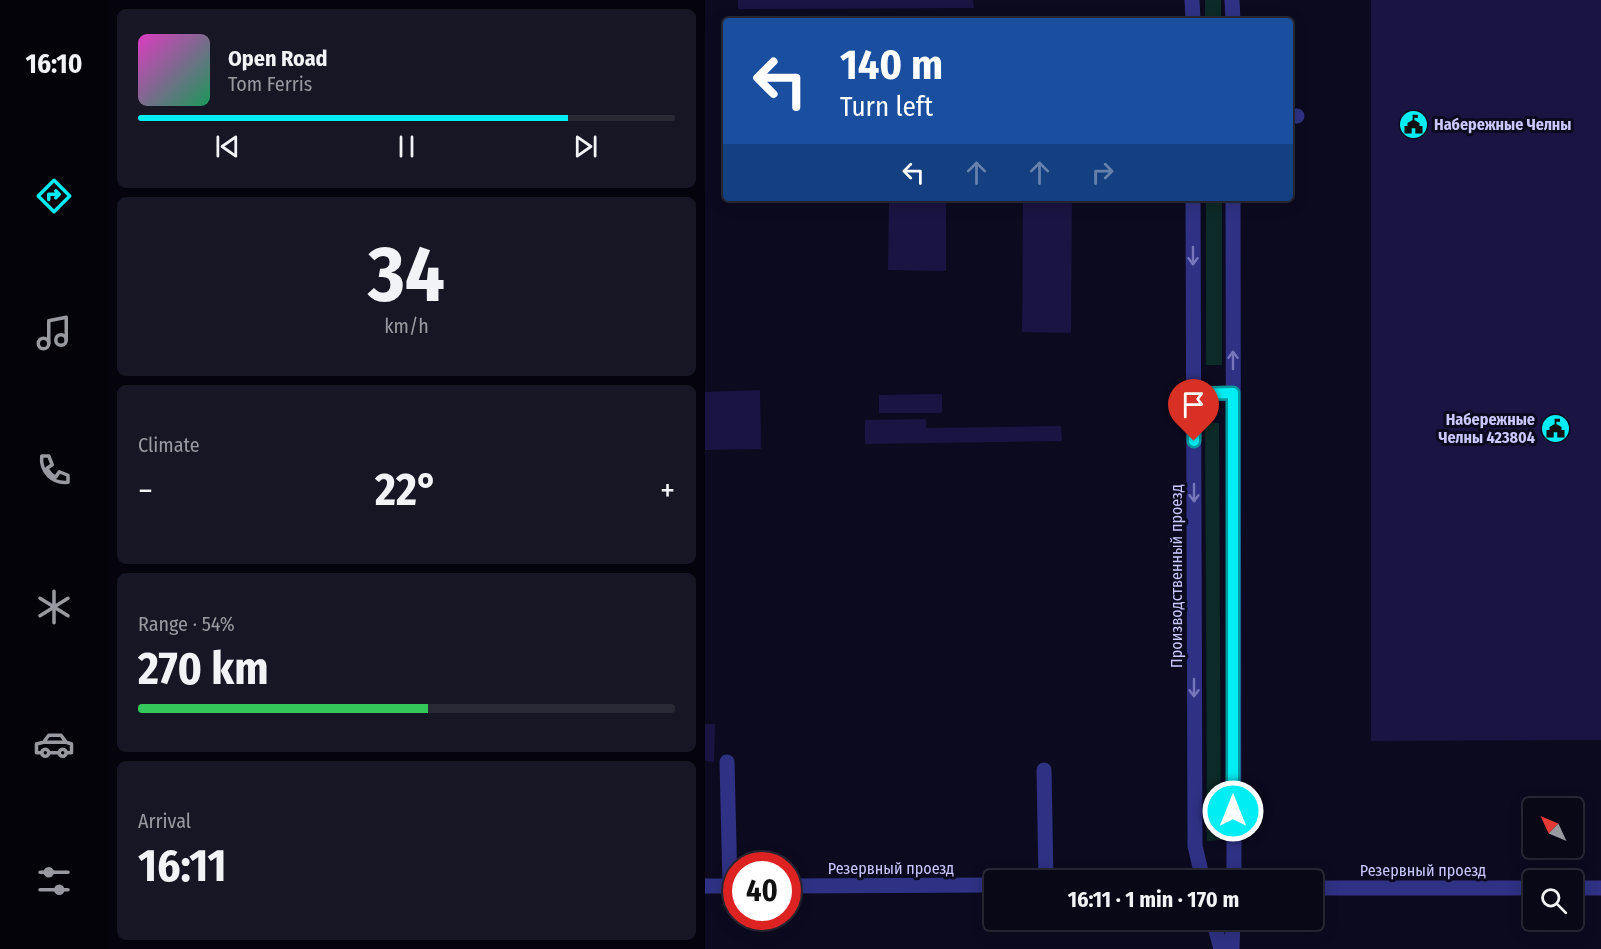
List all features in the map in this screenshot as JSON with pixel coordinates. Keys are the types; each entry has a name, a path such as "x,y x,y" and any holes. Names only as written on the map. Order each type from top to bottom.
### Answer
{"street":[{"path":"1192,0 1193,18"},
{"path":"1232,0 1233,18"},
{"name":"Производственный проезд","path":"1193,201 1195,846 1201,870"},
{"path":"1233,201 1234,870"},
{"path":"1194,394 1233,393"},
{"path":"727,762 731,852"},
{"path":"1044,770 1046,870"},
{"name":"Резервный проезд","path":"801,886 984,885"},
{"path":"705,886 723,886"},
{"name":"Резервный проезд","path":"1323,888 1523,888"},
{"path":"1583,888 1601,888"},
{"path":"1216,930 1221,949"},
{"path":"1232,949 1233,930"}],"green space":[{"path":"1205,0 1221,0 1221,18 1205,18"},
{"path":"1206,201 1222,201 1222,365 1206,365"},
{"path":"1205,423 1219,423 1221,840 1207,841"}],"building":[{"path":"738,0 973,0 974,8 738,9"},
{"path":"1371,0 1601,0 1601,740 1371,741"},
{"path":"889,201 946,201 946,271 888,270"},
{"path":"1023,201 1072,201 1071,333 1022,332"},
{"path":"760,390 761,449 705,450 705,392"},
{"path":"942,394 942,413 879,413 879,395"},
{"path":"926,419 926,428 1061,426 1062,441 865,444 865,420"},
{"path":"705,724 715,724 714,762 705,761"}],"place":[{"name":"Набережные Челны","path":"1413,124"},
{"name":"Набережные Челны 423804","path":"1556,428"}],"route":[{"path":"1194,441 1194,394 1233,393 1233,811"}]}
